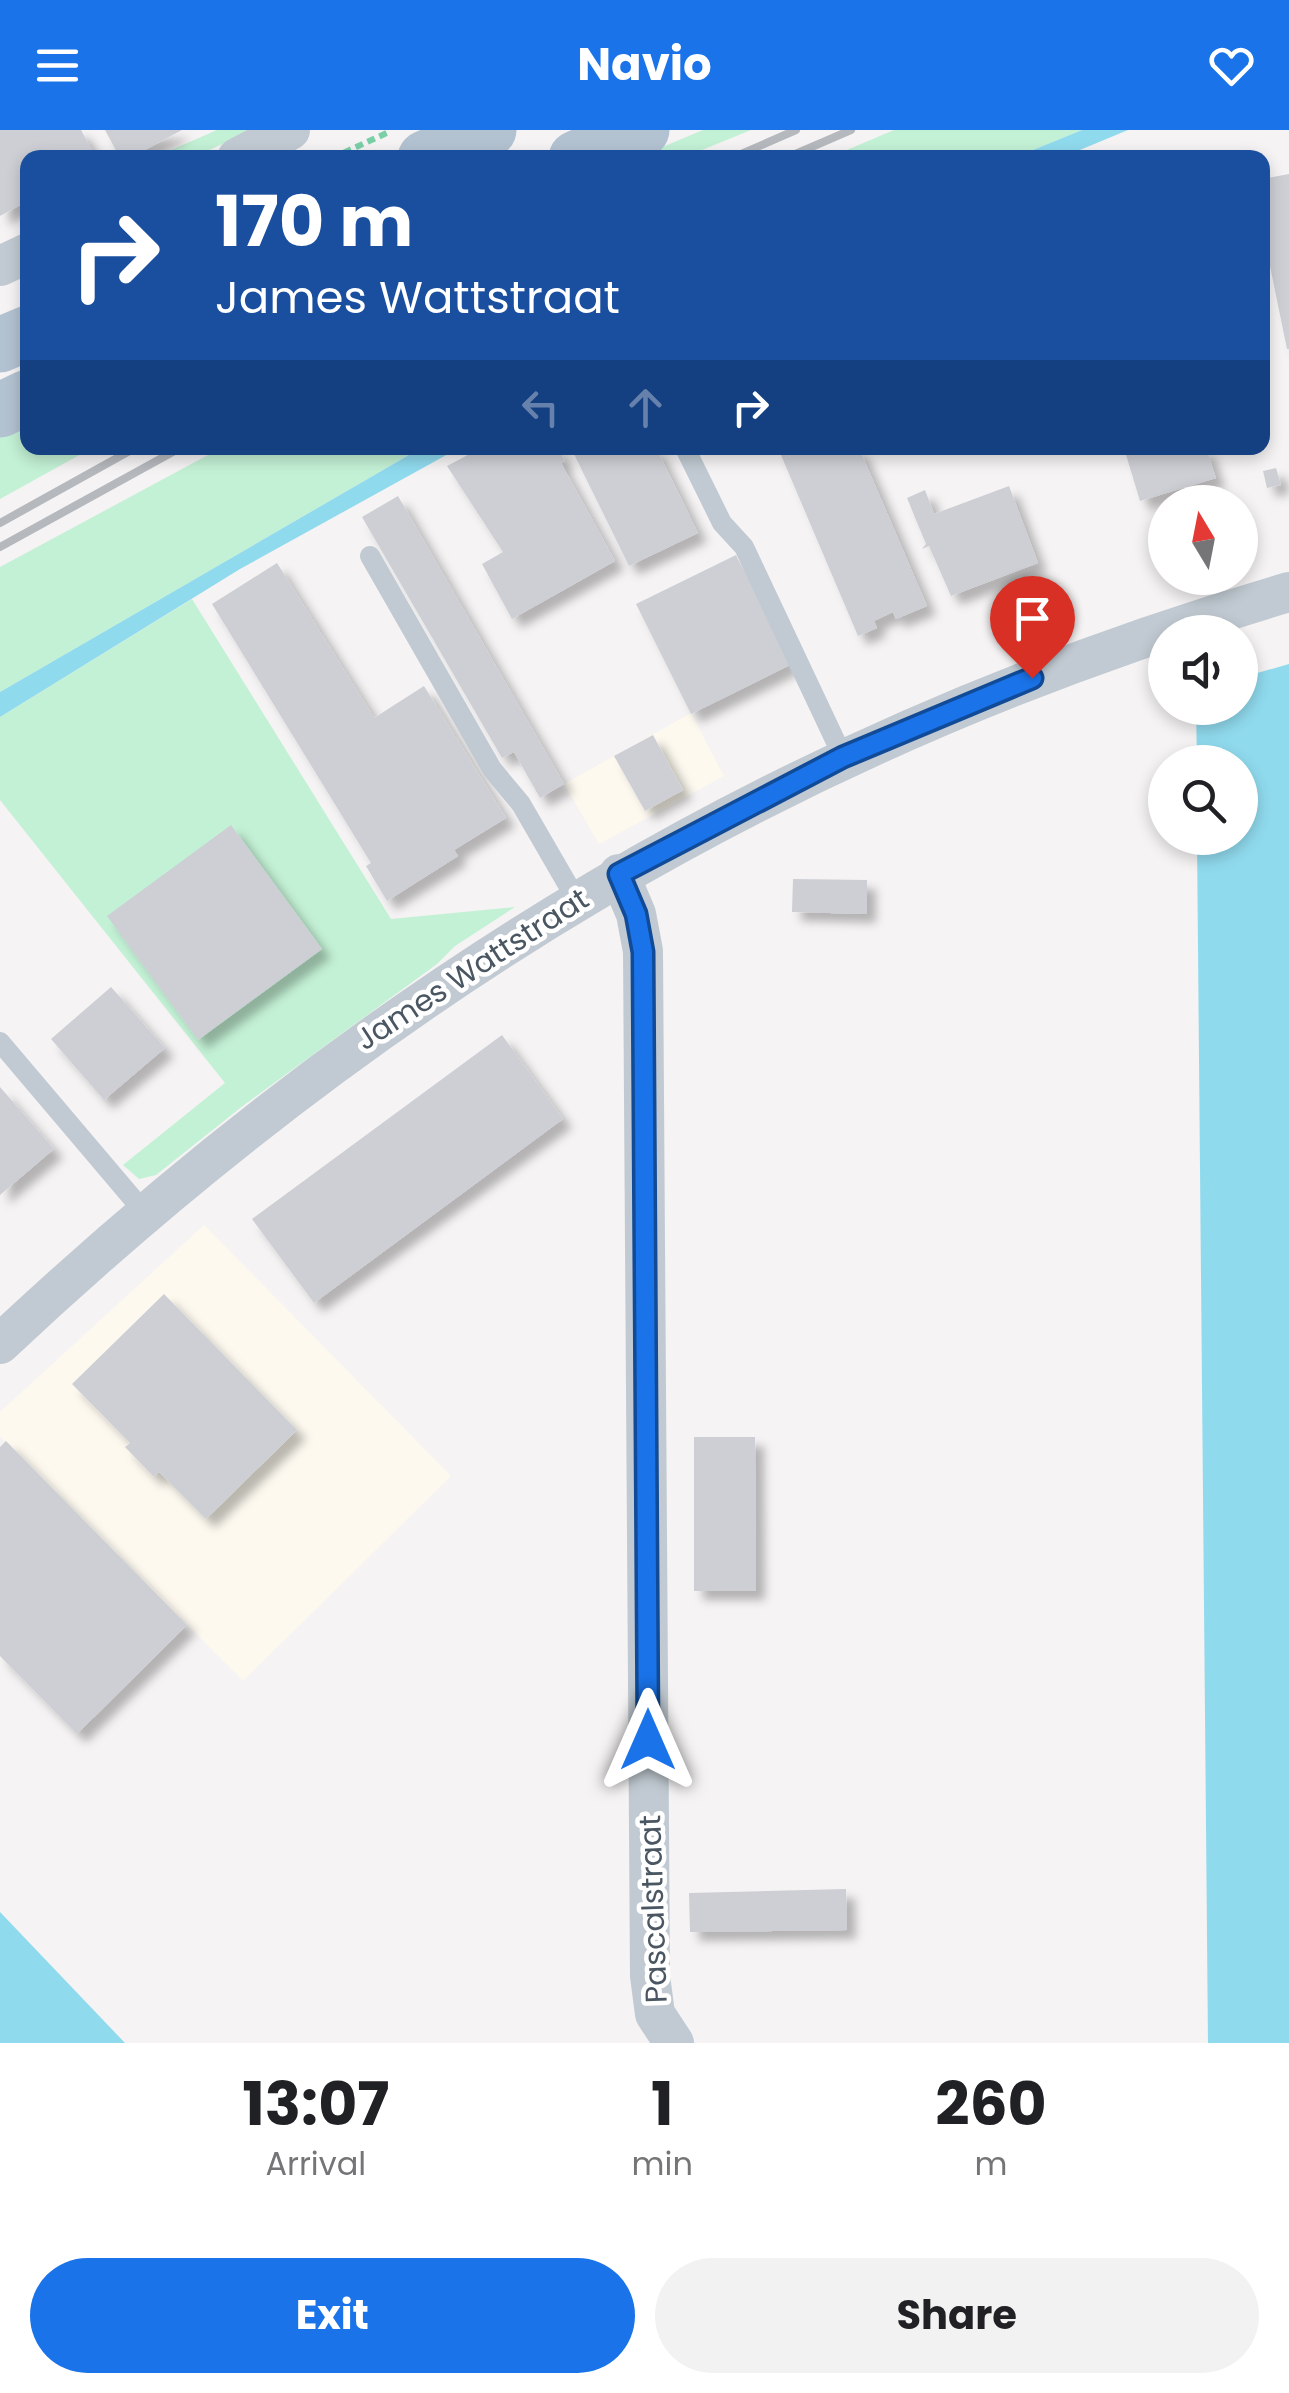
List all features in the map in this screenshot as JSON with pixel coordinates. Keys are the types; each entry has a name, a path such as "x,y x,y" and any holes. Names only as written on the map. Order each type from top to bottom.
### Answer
{"main road":[{"path":"443,150 489,130"},
{"path":"595,150 642,130"}],"street":[{"path":"252,150 290,130"},
{"name":"James Wattstraat","path":"0,1344 146,1213 327,1066 576,899 843,757 1084,658 1289,592"},
{"name":"Pascalstraat","path":"619,874 636,914 643,952 650,1976 655,2014 674,2043"}],"lane":[{"path":"688,455 722,522 744,547 843,757"},
{"path":"370,556 492,769 521,804 576,899"},
{"path":"0,1042 146,1213"}],"path":[{"path":"350,150 395,130"}],"shaded area":[{"path":"691,713 724,776 599,844 564,784"},
{"path":"204,1225 451,1476 243,1681 0,1436 0,1412"}],"green space":[{"path":"217,130 253,130 209,150 171,150"},
{"path":"703,130 751,130 702,150 655,150"},
{"path":"894,130 1082,130 1033,150 847,150"},
{"path":"20,426 20,455 79,455 0,499 0,436"},
{"path":"208,455 409,455 0,692 0,567"},
{"path":"192,599 391,919 515,907 455,946 437,964 244,1105 156,1175 139,1179 123,1165 225,1083 0,800 0,717"}],"water":[{"path":"1082,130 1128,130 1080,150 1033,150"},
{"path":"409,455 446,455 240,569 0,717 0,692"},
{"path":"1289,664 1289,2043 1208,2043 1197,855 1258,855 1258,745 1197,745 1196,725 1258,725 1258,673"},
{"path":"0,1912 125,2043 0,2043"}],"building":[{"path":"0,130 81,130 92,150 20,150 20,205 0,216"},
{"path":"105,130 182,130 145,150 116,150"},
{"path":"1289,174 1289,349 1270,266 1270,178"},
{"path":"468,455 561,455 565,461 561,463 615,561 512,619 482,564 503,552 447,466"},
{"path":"574,455 659,455 698,533 629,566"},
{"path":"781,455 862,455 927,606 896,619 893,612 874,621 877,628 858,636"},
{"path":"1126,455 1208,455 1216,478 1193,485 1148,485 1148,499 1140,501"},
{"path":"1276,468 1281,485 1267,488 1263,471"},
{"path":"1009,486 1038,563 951,596 929,546 922,549 926,544 907,498 925,490 934,514"},
{"path":"398,496 564,784 540,798 514,752 502,758 362,517"},
{"path":"736,555 790,665 691,714 636,604"},
{"path":"277,563 374,718 424,686 506,818 454,850 458,856 387,901 366,866 371,863 212,604"},
{"path":"653,735 683,790 645,811 614,756"},
{"path":"231,825 322,949 198,1040 107,916"},
{"path":"793,879 867,880 867,914 792,912"},
{"path":"111,987 165,1048 104,1100 51,1039"},
{"path":"502,1035 563,1119 314,1303 252,1219"},
{"path":"0,1087 54,1149 0,1195"},
{"path":"164,1294 297,1430 206,1519 159,1472 154,1477 125,1447 130,1443 72,1384"},
{"path":"694,1437 755,1437 756,1591 694,1591"},
{"path":"6,1441 187,1625 77,1734 0,1656 0,1447"},
{"path":"846,1889 847,1930 690,1932 689,1893"}],"railway":[{"path":"750,150 796,130"},
{"path":"805,150 851,130"},
{"path":"0,523 122,455"},
{"path":"0,547 167,455"}],"route":[{"path":"648,1740 643,952 636,914 619,874 746,804 843,757 1032,678"}]}
